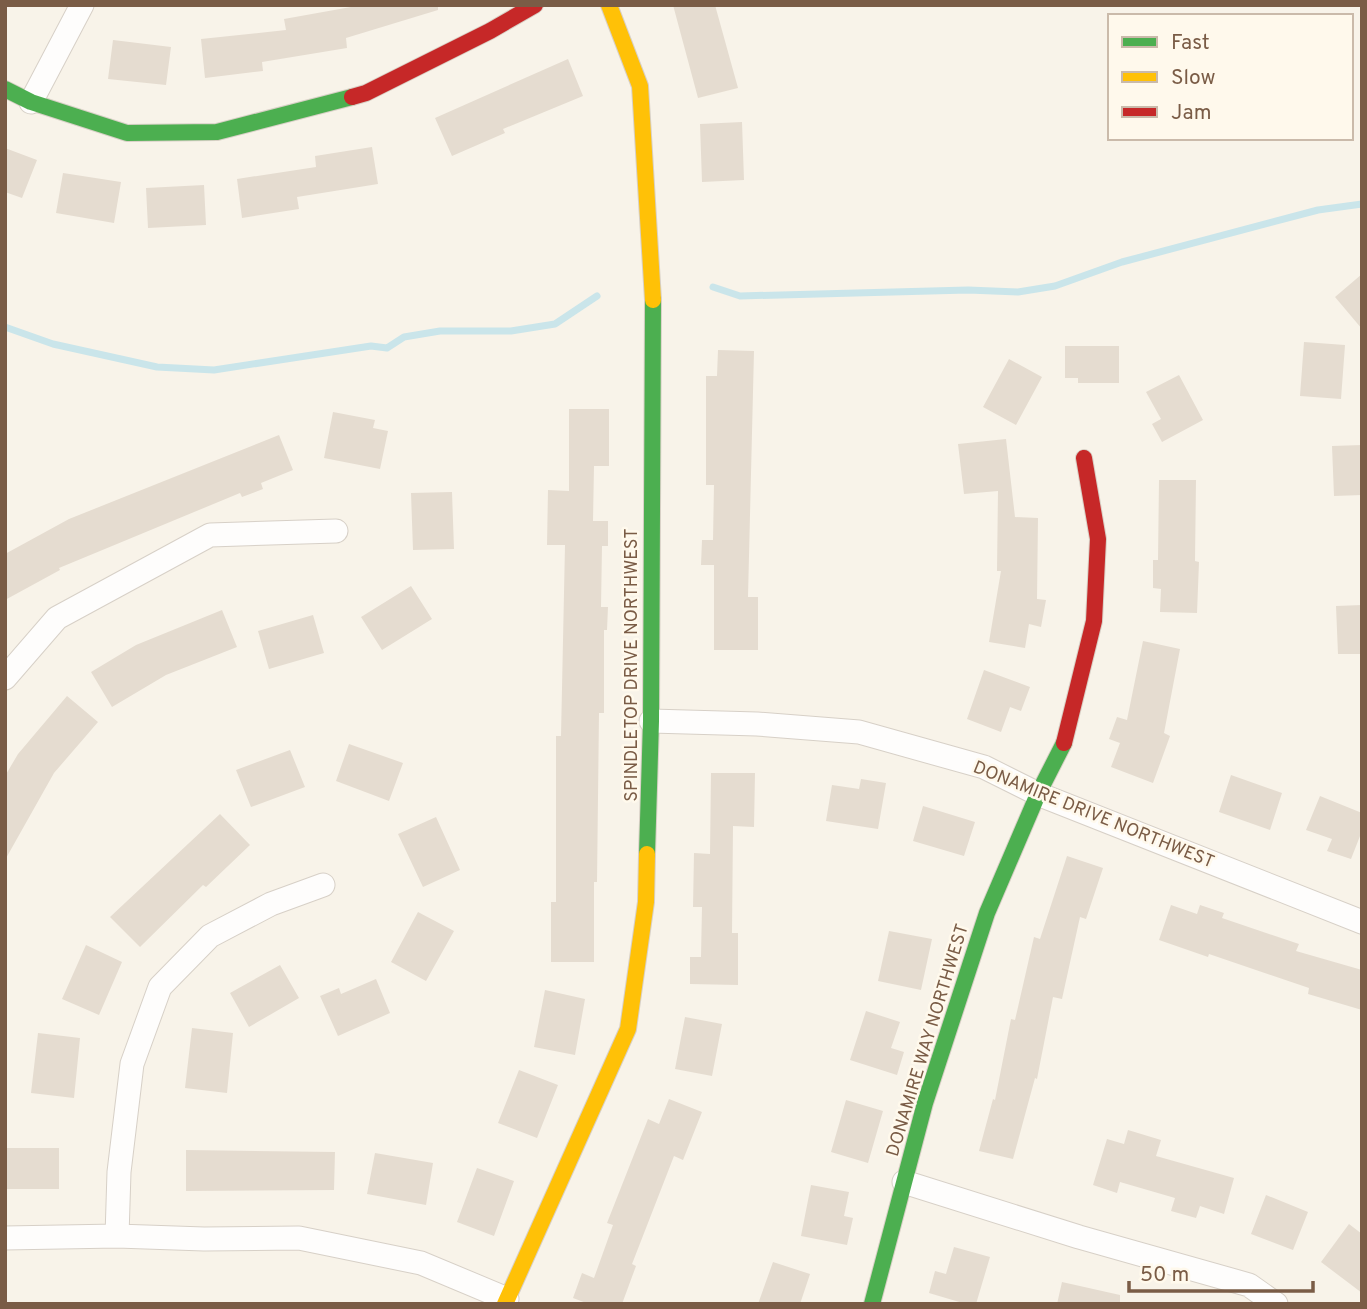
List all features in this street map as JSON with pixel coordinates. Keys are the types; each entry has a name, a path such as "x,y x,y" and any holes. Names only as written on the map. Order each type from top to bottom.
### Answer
{"street":[{"path":"32,102 82,5"},
{"path":"5,89 32,102 127,133 217,132 366,93 490,31 535,5"},
{"name":"SPINDLETOP DRIVE NORTHWEST","path":"506,1302 628,1029 646,902 652,721 653,274 640,86 609,5"},
{"name":"DONAMIRE WAY NORTHWEST","path":"872,1304 925,1103 987,913 1038,794 1063,747 1094,621 1098,539 1084,458"},
{"path":"5,678 57,618 210,535 336,531"},
{"name":"DONAMIRE DRIVE NORTHWEST","path":"652,721 757,724 859,732 984,766 1038,794 1362,922"},
{"path":"117,1236 119,1172 132,1064 160,987 210,936 271,904 323,885"},
{"path":"904,1182 1079,1237 1249,1285 1276,1304"},
{"path":"5,1238 299,1238 421,1263 506,1302"}],"building":[{"path":"362,5 438,5 438,10 346,38 347,48 262,62 263,71 205,78 201,39 286,30 284,19"},
{"path":"673,5 715,5 738,88 698,98"},
{"path":"113,40 171,47 166,85 108,79"},
{"path":"568,59 583,96 503,129 505,133 452,156 435,118"},
{"path":"742,122 744,180 702,182 700,124"},
{"path":"372,147 378,184 297,197 299,209 242,218 237,179 316,167 315,156"},
{"path":"5,148 37,160 22,198 5,192"},
{"path":"63,173 121,182 114,223 56,213"},
{"path":"204,185 206,225 148,228 146,188"},
{"path":"1362,274 1362,329 1335,297"},
{"path":"1304,342 1345,345 1341,399 1300,396"},
{"path":"1065,346 1119,346 1119,383 1078,383 1078,378 1065,378"},
{"path":"718,350 754,351 748,597 758,597 758,650 714,650 714,565 701,565 702,540 713,540 714,485 706,485 706,376 717,376"},
{"path":"1009,359 1042,377 1016,425 983,407"},
{"path":"1179,375 1203,420 1162,442 1152,424 1161,419 1146,392"},
{"path":"569,409 609,409 609,466 594,466 593,521 608,521 608,546 602,546 601,607 608,607 607,630 604,630 604,713 599,713 594,962 551,962 551,902 556,902 556,736 561,736 565,545 547,545 548,490 569,491"},
{"path":"333,412 375,420 373,428 388,431 380,469 324,458"},
{"path":"279,435 293,470 261,483 263,489 242,497 240,493 59,568 60,570 5,600 5,554 69,519"},
{"path":"1006,439 1015,517 1038,518 1037,599 1046,600 1041,627 1029,624 1025,648 989,642 1001,571 997,571 998,491 964,494 958,444"},
{"path":"1362,445 1362,495 1334,496 1332,446"},
{"path":"1159,480 1196,480 1195,561 1199,562 1197,613 1160,612 1161,589 1153,588 1153,560 1158,560"},
{"path":"452,492 454,549 413,550 411,493"},
{"path":"411,586 432,619 382,650 361,617"},
{"path":"1362,605 1362,654 1338,654 1336,606"},
{"path":"222,610 237,647 166,675 112,707 91,672 136,645"},
{"path":"313,615 324,653 269,669 258,631"},
{"path":"1143,641 1180,649 1164,733 1170,736 1153,783 1111,767 1120,743 1109,739 1117,717 1127,720"},
{"path":"984,670 1030,687 1021,711 1010,707 1001,732 967,719"},
{"path":"67,696 98,722 54,773 5,860 5,776 18,754"},
{"path":"349,744 403,763 389,801 336,781"},
{"path":"290,750 305,787 251,807 236,770"},
{"path":"711,773 755,773 754,827 733,826 732,933 738,933 738,985 690,984 690,957 701,957 702,907 693,907 694,853 710,854"},
{"path":"1231,775 1282,793 1270,830 1219,812"},
{"path":"861,779 886,783 878,829 826,821 832,785 859,789"},
{"path":"1320,796 1362,813 1362,831 1351,859 1327,851 1332,839 1306,830"},
{"path":"923,806 975,822 964,856 913,841"},
{"path":"220,814 250,845 206,887 203,885 140,947 110,917"},
{"path":"436,817 460,870 423,887 398,834"},
{"path":"1067,856 1103,868 1086,919 1080,917 1062,999 1053,997 1037,1079 1035,1078 1013,1159 979,1151 993,1099 995,1100 1011,1019 1015,1020 1034,937 1040,939"},
{"path":"1171,905 1197,914 1200,905 1224,913 1222,918 1299,944 1296,951 1362,970 1362,1010 1308,994 1309,988 1159,940"},
{"path":"418,912 454,931 426,981 391,962"},
{"path":"889,931 932,939 921,990 878,981"},
{"path":"86,945 122,962 99,1015 62,999"},
{"path":"280,965 299,998 249,1027 230,993"},
{"path":"376,979 390,1013 338,1036 320,996 339,988 341,994"},
{"path":"545,990 585,999 575,1055 534,1047"},
{"path":"866,1011 900,1022 891,1048 904,1052 897,1075 850,1060"},
{"path":"685,1017 722,1024 712,1076 675,1069"},
{"path":"192,1028 233,1033 227,1093 185,1088"},
{"path":"38,1033 80,1038 74,1098 31,1093"},
{"path":"519,1070 558,1085 537,1138 498,1123"},
{"path":"669,1099 702,1112 683,1160 674,1156 632,1264 636,1266 622,1304 589,1304 573,1298 582,1273 594,1278 613,1225 607,1223 648,1119 659,1124"},
{"path":"846,1100 883,1111 868,1163 831,1152"},
{"path":"1128,1130 1161,1140 1156,1156 1234,1178 1224,1214 1200,1206 1196,1218 1171,1211 1175,1198 1120,1182 1117,1193 1093,1185 1107,1139 1124,1144"},
{"path":"5,1148 59,1148 59,1189 5,1189"},
{"path":"186,1150 335,1152 334,1190 186,1191"},
{"path":"375,1153 433,1163 426,1205 367,1194"},
{"path":"477,1168 514,1181 494,1236 457,1222"},
{"path":"811,1185 849,1192 844,1216 853,1218 847,1245 801,1236"},
{"path":"1266,1195 1308,1212 1293,1250 1251,1234"},
{"path":"1349,1224 1362,1234 1362,1293 1321,1262"},
{"path":"954,1247 990,1257 976,1304 966,1304 929,1293 935,1271 946,1274"},
{"path":"773,1262 810,1274 800,1304 758,1304"},
{"path":"1062,1282 1120,1295 1120,1304 1057,1304"}],"waterway":[{"path":"713,287 740,296 968,290 1018,292 1055,286 1122,262 1318,210 1362,204"},
{"path":"5,327 53,344 157,367 214,370 371,346 387,348 404,337 440,331 511,331 555,324 597,296"}],"traffic: fast":[{"path":"5,89 31,102 127,133 217,132 352,97"},
{"path":"647,854 651,721 653,300"},
{"path":"872,1304 925,1103 987,913 1038,794 1064,743"}],"traffic: slow":[{"path":"609,5 640,86 653,300"},
{"path":"505,1304 628,1029 646,902 647,854"}],"traffic: jam":[{"path":"352,97 366,93 490,31 535,5"},
{"path":"1064,743 1094,621 1098,539 1084,458"}]}
